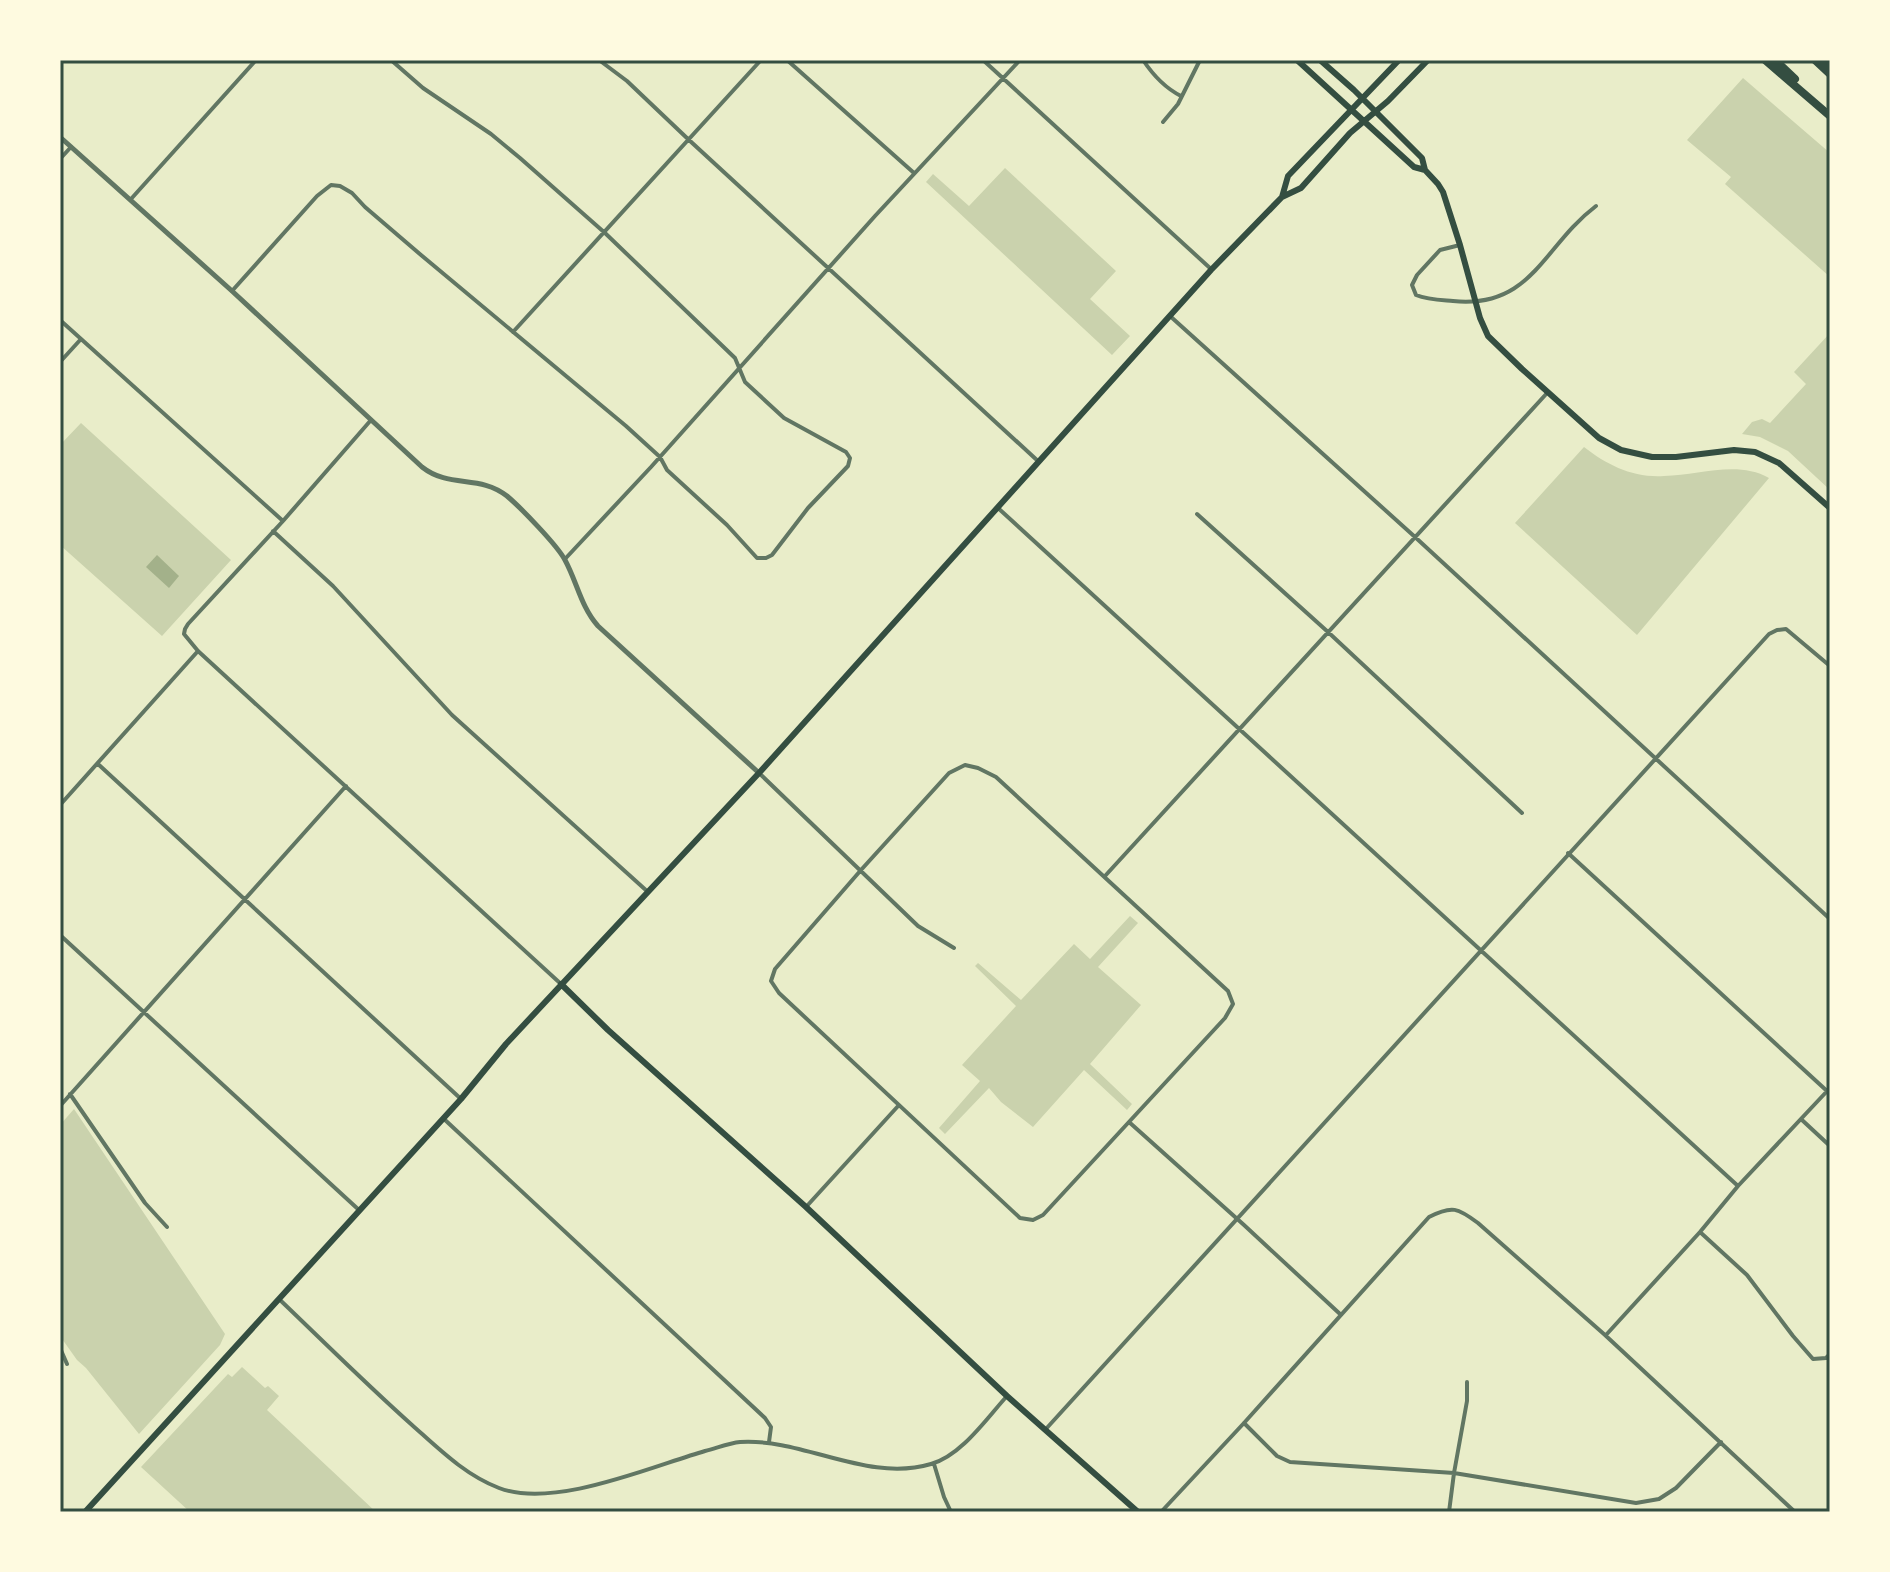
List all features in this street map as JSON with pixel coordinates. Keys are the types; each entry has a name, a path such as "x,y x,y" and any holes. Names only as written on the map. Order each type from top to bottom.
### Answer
{"highway":[{"path":"1765,60 1830,114"},
{"path":"1775,60 1830,114"},
{"path":"1815,60 1830,74"},
{"path":"1824,60 1830,65"}],"main road":[{"path":"1297,60 1414,167 1425,170"},
{"path":"1320,60 1422,158 1425,170 1443,192 1488,336 1599,438 1621,450 1660,458 1734,450 1755,452 1779,463 1830,508"},
{"path":"1282,197 1288,176 1399,60"},
{"path":"85,1512 461,1099 506,1044 759,773 1211,270 1282,197 1301,188 1350,133 1375,113 1428,60"},
{"path":"561,984 806,1207 1007,1396 1138,1512"}],"street":[{"path":"131,199 256,60"},
{"path":"232,291 317,196 331,185 340,186 352,193 376,217 660,457 667,470 757,558 766,558 778,548 808,508 848,466 850,458 846,452 792,424 745,382 735,358 605,233 505,145 430,94 391,60"},
{"path":"599,60 627,81 1039,462"},
{"path":"513,332 761,60"},
{"path":"787,60 914,173"},
{"path":"983,60 1211,270"},
{"path":"565,559 1020,60"},
{"path":"1143,60 1171,91 1181,96"},
{"path":"1163,122 1178,104 1200,60"},
{"path":"60,137 430,473 444,479 489,485 509,497 565,559 588,613 598,626 759,773 918,926 954,948"},
{"path":"60,159 71,147"},
{"path":"1460,245 1437,252 1414,278 1412,290 1416,295 1475,302 1507,294 1519,287 1584,215 1596,206"},
{"path":"1170,316 1830,919"},
{"path":"60,320 283,521"},
{"path":"60,362 81,339"},
{"path":"1105,876 1548,392"},
{"path":"371,420 184,632 198,651 561,984"},
{"path":"998,508 1738,1186"},
{"path":"1197,514 1522,813"},
{"path":"273,531 333,586 452,715 648,892"},
{"path":"1045,1430 1769,634 1786,629 1830,666"},
{"path":"60,805 198,651"},
{"path":"98,764 461,1099"},
{"path":"965,765 978,768 996,777 1105,876 1228,991 1233,1004 1225,1018 1043,1215 1033,1220 1020,1218 776,991 771,981 775,969 861,870 949,773 965,765"},
{"path":"60,1106 346,786"},
{"path":"1568,853 1828,1090 1605,1335"},
{"path":"60,935 359,1210"},
{"path":"70,1094 145,1203 167,1227"},
{"path":"806,1207 899,1104"},
{"path":"443,1118 765,1418 771,1427 769,1442"},
{"path":"1802,1120 1830,1146"},
{"path":"1129,1122 1341,1315"},
{"path":"1161,1512 1429,1217 1445,1209 1461,1211 1478,1223 1605,1335 1795,1512"},
{"path":"1700,1232 1747,1275 1813,1359 1826,1358 1830,1354"},
{"path":"279,1299 439,1449 468,1473 502,1490 543,1495 592,1486 737,1442 769,1442 886,1468 907,1469 934,1464 965,1443 1007,1396"},
{"path":"60,1348 67,1364"},
{"path":"1449,1512 1467,1401 1467,1382"},
{"path":"1244,1423 1277,1456 1290,1462 1454,1473 1636,1503 1659,1499 1676,1488 1721,1442"},
{"path":"934,1464 951,1512"}],"shaded area":[{"path":"1743,78 1830,153 1830,277 1725,184 1731,177 1687,140"},
{"path":"1005,168 1116,271 1090,299 1130,336 1112,355 926,182 933,174 969,206"},
{"path":"1830,333 1830,490 1788,451 1760,437 1742,434 1752,422 1762,419 1770,423 1806,384 1794,372"},
{"path":"81,423 231,560 162,636 60,545 60,445"},
{"path":"1584,447 1611,465 1642,475 1664,476 1731,469 1769,478 1637,635 1515,523"},
{"path":"157,555 179,576 169,588 146,567"},
{"path":"1130,916 1138,923 1098,967 1141,1005 1090,1064 1132,1104 1127,1110 1084,1070 1033,1127 1001,1102 989,1088 945,1134 939,1128 980,1081 962,1065 1016,1006 975,966 978,963 1021,1000 1074,944 1090,959"},
{"path":"74,1109 225,1334 220,1345 139,1434 60,1336 60,1125"},
{"path":"242,1367 279,1396 267,1410 376,1512 190,1512 141,1467 228,1374 232,1377"}]}
